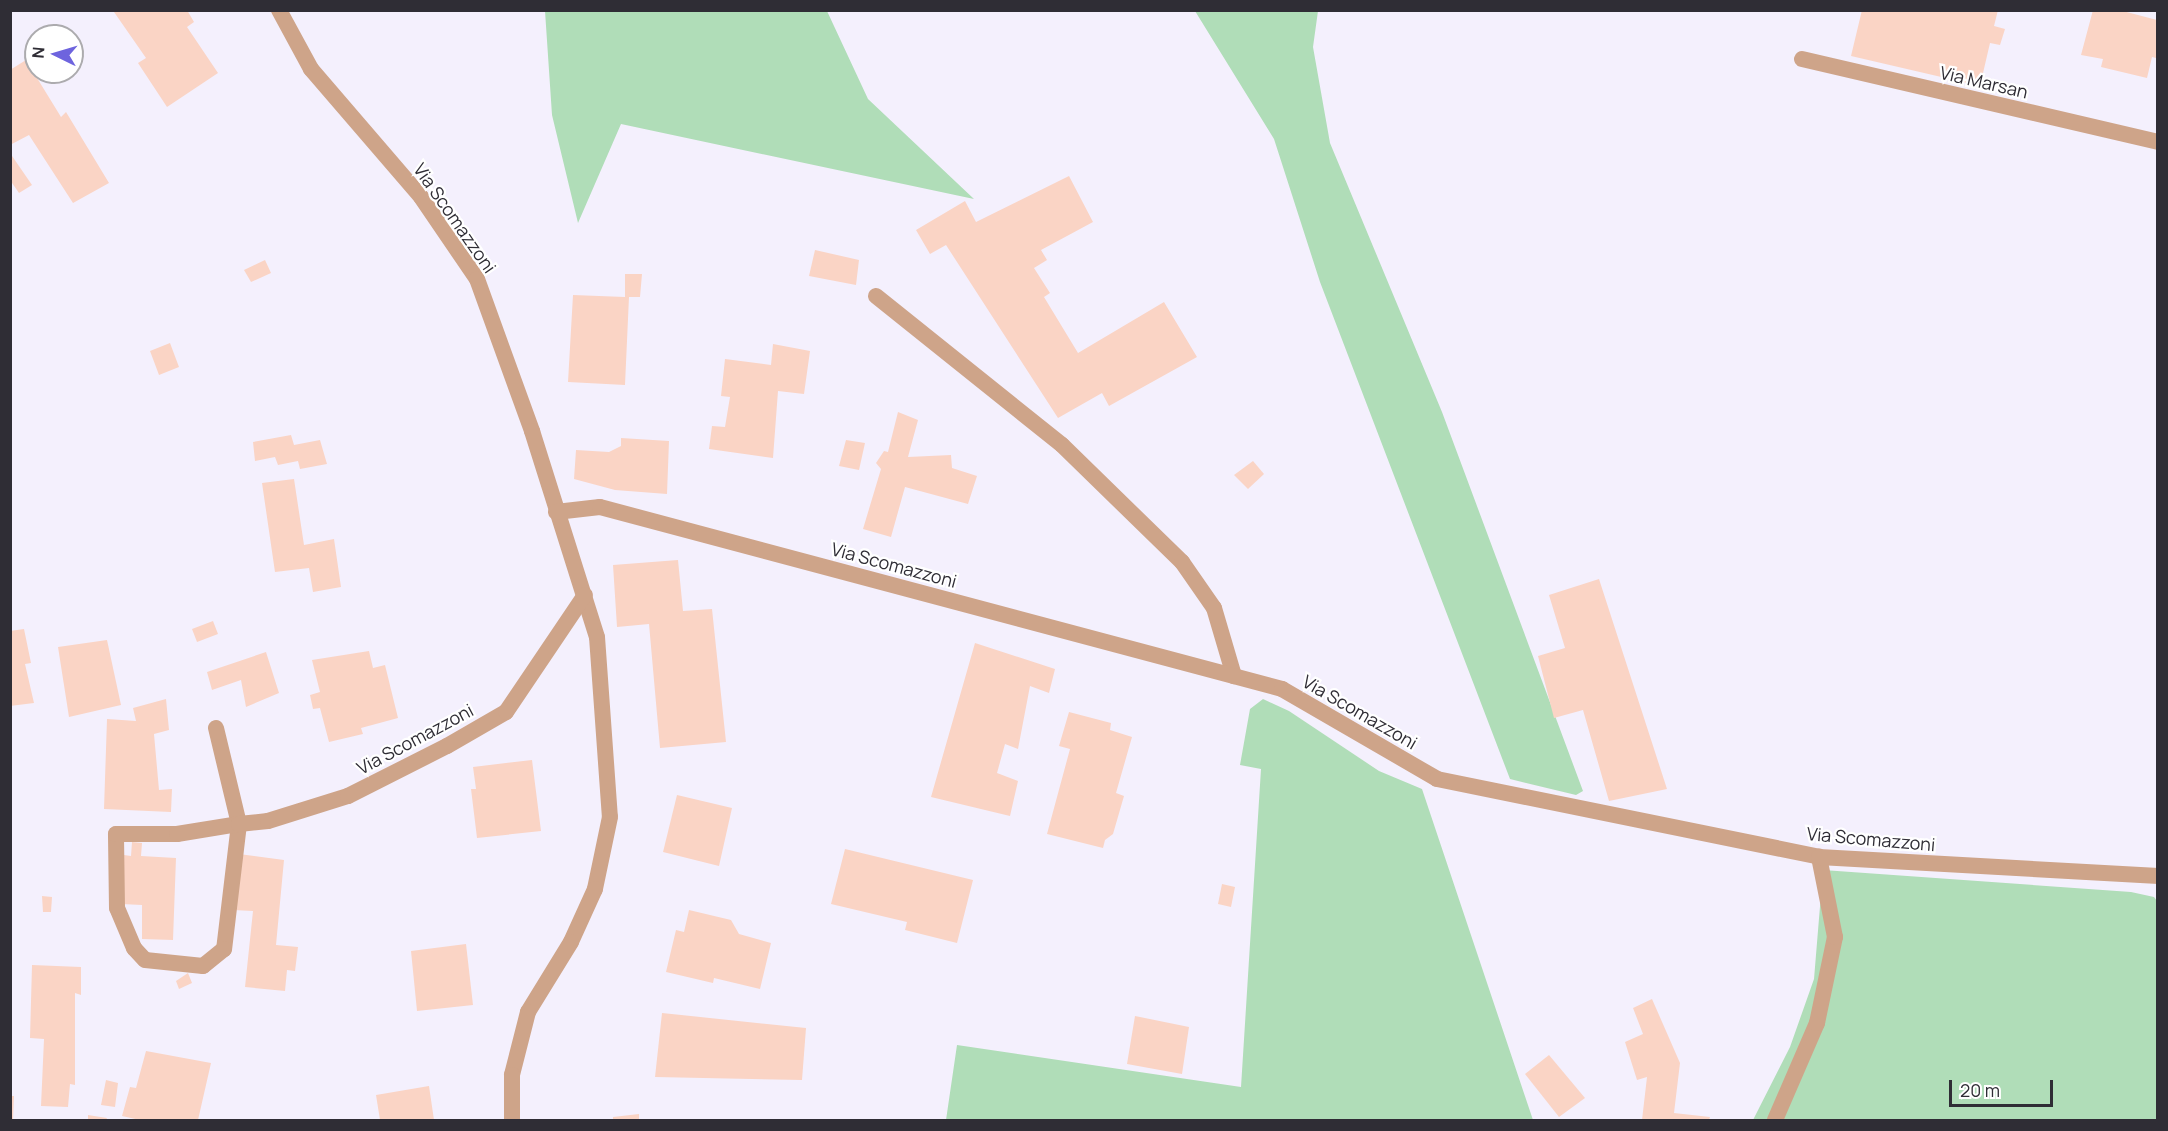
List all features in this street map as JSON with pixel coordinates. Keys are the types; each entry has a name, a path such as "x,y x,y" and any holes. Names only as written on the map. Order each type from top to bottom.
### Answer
{"street":[{"name":"Via Scomazzoni","path":"279,10 310,69 421,197 477,279 597,637 610,817 595,890 571,942 528,1012 512,1075 512,1120"},
{"name":"Via Marsan","path":"1802,59 2157,142"},
{"path":"876,296 1062,445 1182,562 1214,608 1234,676"},
{"name":"Via Scomazzoni","path":"556,512 600,507 1282,688 1437,778 1819,857 2157,876"},
{"name":"Via Scomazzoni","path":"216,728 239,824 224,949 203,966 145,960 134,948 117,908 116,834 177,834 239,824 268,821 348,796 506,712 585,596"},
{"path":"1775,1120 1817,1023 1835,937 1819,857"}],"green space":[{"path":"545,11 827,11 868,99 974,199 621,124 578,223 552,115"},
{"path":"1195,11 1318,11 1313,47 1330,143 1442,412 1583,791 1576,795 1510,779 1320,282 1274,139"},
{"path":"1263,699 1289,711 1379,771 1422,789 1533,1120 946,1120 957,1045 1241,1087 1261,769 1240,765 1250,709"},
{"path":"1823,870 2131,892 2154,897 2157,901 2157,1120 1753,1120 1790,1047 1814,979"}],"building":[{"path":"187,10 194,22 187,27 218,73 167,107 138,63 146,58 114,12"},
{"path":"1862,10 1998,10 1994,26 2005,29 2000,45 1990,43 1980,86 1851,56"},
{"path":"2093,10 2119,10 2157,20 2156,58 2152,57 2147,78 2101,67 2103,59 2081,55"},
{"path":"24,61 24,84 41,84 61,117 66,112 109,183 73,203 29,135 10,145 10,70"},
{"path":"10,153 32,185 19,193 10,180"},
{"path":"1069,176 1093,222 1041,250 1047,260 1034,268 1050,293 1044,297 1078,353 1164,302 1197,357 1109,406 1102,393 1058,418 946,245 930,254 916,230 965,201 976,222"},
{"path":"815,250 859,260 856,285 809,276"},
{"path":"265,260 271,273 251,282 244,270"},
{"path":"625,274 642,274 640,297 629,297 625,385 568,382 573,295 625,297"},
{"path":"170,343 179,367 159,375 150,351"},
{"path":"773,344 810,351 804,394 778,391 773,458 709,449 712,426 725,427 730,397 721,396 725,359 771,365"},
{"path":"898,412 918,420 908,457 951,455 952,468 977,476 968,504 905,487 891,537 863,529 881,469 876,463 884,451 888,452"},
{"path":"291,435 294,445 320,440 327,464 300,469 298,461 278,465 275,457 255,461 253,442"},
{"path":"621,438 669,441 667,494 615,490 574,479 576,450 609,452 621,446"},
{"path":"846,440 865,443 859,470 839,466"},
{"path":"1253,461 1264,474 1248,489 1234,475"},
{"path":"294,479 304,545 334,539 341,587 313,592 309,568 275,572 262,483"},
{"path":"678,560 683,611 712,609 726,742 660,748 649,624 617,627 613,565"},
{"path":"1599,579 1667,789 1609,801 1583,710 1554,718 1538,656 1565,648 1549,595"},
{"path":"213,621 218,634 197,642 192,629"},
{"path":"24,629 31,663 25,664 34,703 10,706 10,631"},
{"path":"107,640 121,705 69,717 58,647"},
{"path":"975,643 1055,669 1049,693 1030,686 1018,749 1005,744 997,773 1018,781 1010,816 931,797"},
{"path":"369,651 373,668 385,665 398,718 361,728 363,734 329,742 320,708 313,709 310,695 320,692 312,660"},
{"path":"266,652 279,693 246,707 241,680 212,690 207,672"},
{"path":"166,699 169,730 154,734 159,790 172,789 171,812 104,809 107,719 136,721 133,708"},
{"path":"1069,712 1111,723 1110,730 1132,737 1116,793 1124,796 1113,834 1105,840 1103,848 1047,834 1070,749 1059,746"},
{"path":"532,760 541,831 477,838 471,789 476,789 473,767"},
{"path":"677,795 732,808 719,866 663,852"},
{"path":"132,842 142,843 141,856 176,858 173,940 142,939 142,905 121,904 124,855 131,856"},
{"path":"845,849 973,880 957,943 905,930 907,922 831,904"},
{"path":"239,854 284,860 276,945 298,947 295,971 287,970 285,991 245,987 253,911 233,910"},
{"path":"1222,884 1235,887 1231,907 1218,904"},
{"path":"42,896 52,897 51,912 43,912"},
{"path":"689,910 731,920 739,934 771,943 760,989 714,978 713,983 666,972 676,930 684,932"},
{"path":"466,944 473,1005 417,1011 411,951"},
{"path":"32,965 81,967 81,995 75,993 75,1085 70,1084 68,1107 41,1106 44,1039 30,1038"},
{"path":"188,973 192,983 179,989 176,981"},
{"path":"1652,999 1680,1063 1674,1113 1710,1117 1709,1120 1642,1120 1647,1077 1637,1080 1625,1042 1643,1034 1633,1008"},
{"path":"662,1013 806,1028 802,1080 655,1077"},
{"path":"1135,1016 1189,1027 1182,1074 1127,1064"},
{"path":"146,1051 211,1063 198,1120 140,1120 122,1116 130,1087 136,1088"},
{"path":"1549,1055 1585,1098 1559,1117 1525,1074"},
{"path":"106,1080 118,1083 115,1107 101,1105"},
{"path":"429,1086 434,1120 380,1120 376,1095"},
{"path":"10,1096 14,1096 13,1120 10,1120"},
{"path":"639,1114 639,1120 613,1120 613,1117"},
{"path":"88,1115 107,1118 106,1120 88,1120"}]}
